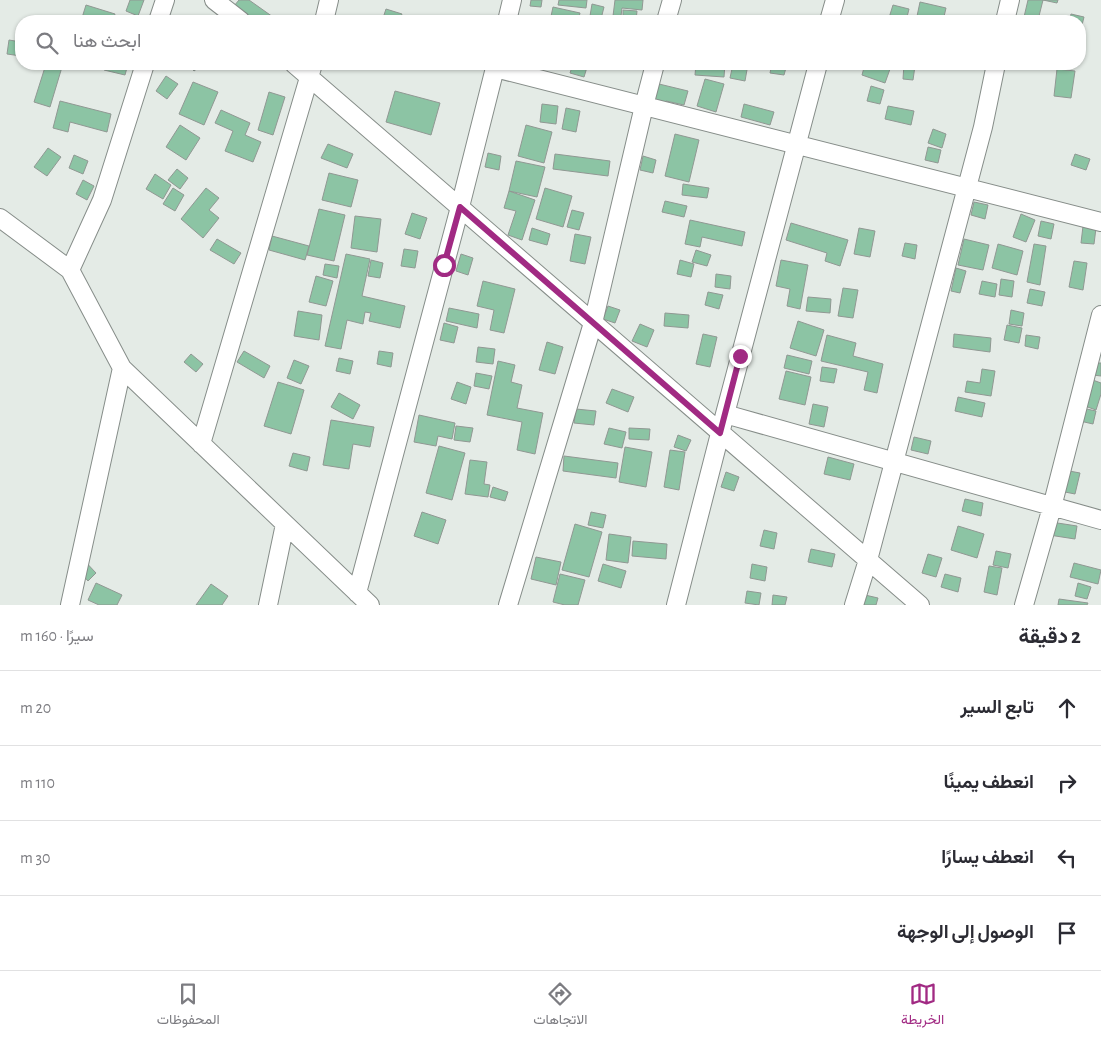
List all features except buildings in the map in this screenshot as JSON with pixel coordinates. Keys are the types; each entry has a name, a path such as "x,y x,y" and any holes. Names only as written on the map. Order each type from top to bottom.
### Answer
{"street":[{"path":"160,15 165,0"},
{"path":"214,0 233,15"},
{"path":"326,15 330,0"},
{"path":"508,15 512,0"},
{"path":"668,15 672,0"},
{"path":"831,15 835,0"},
{"path":"1006,15 1010,0"},
{"path":"70,270 102,200 143,70"},
{"path":"201,444 312,70 460,207 920,605"},
{"path":"0,218 70,270 122,368 364,599 495,70"},
{"path":"511,70 644,106 1101,222"},
{"path":"508,605 593,323 653,70"},
{"path":"676,605 816,70"},
{"path":"854,605 868,560 967,188 983,127 995,70"},
{"path":"1024,605 1052,507 1101,316"},
{"path":"70,605 122,368"},
{"path":"725,414 1101,520"},
{"path":"268,605 285,524"}],"route":[{"path":"444,265 460,207 720,433 740,356"}]}
